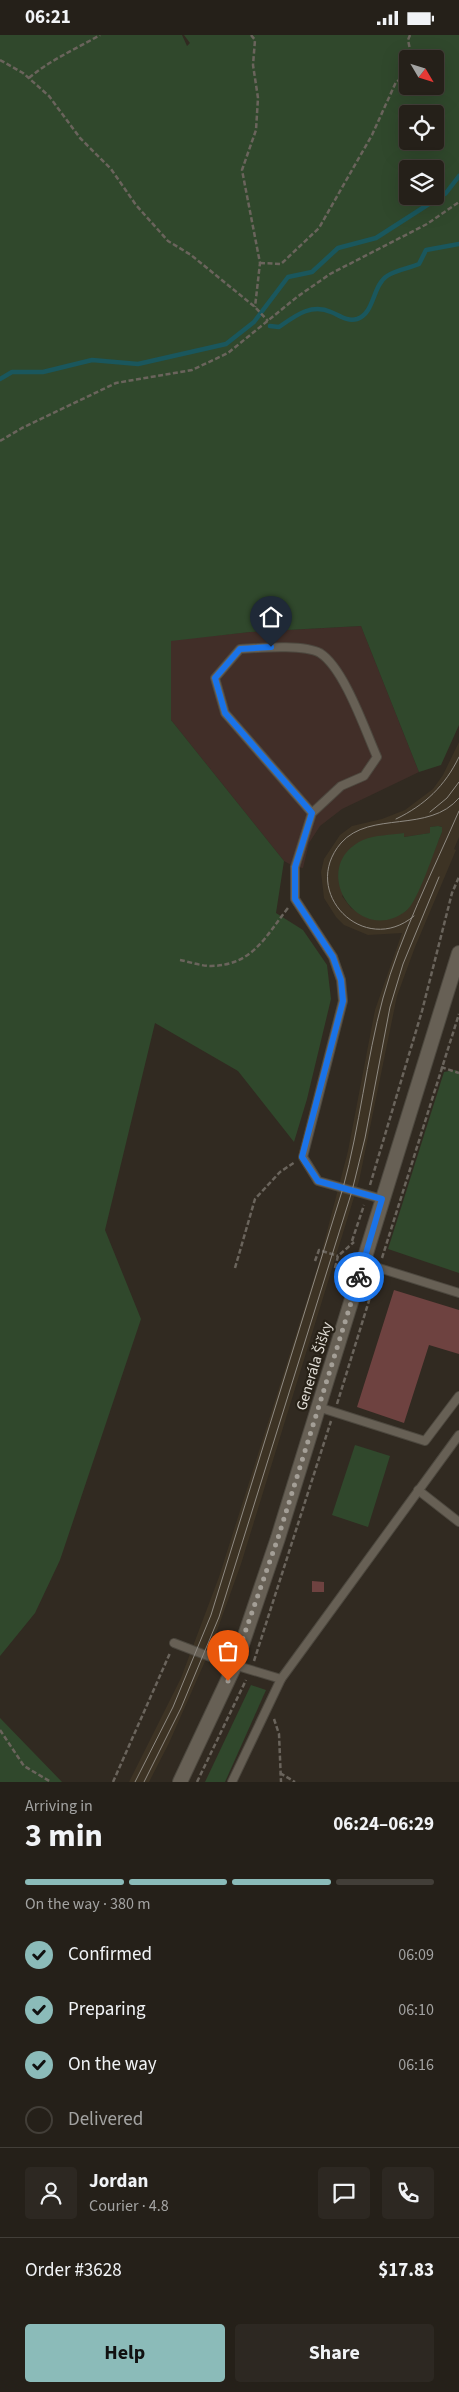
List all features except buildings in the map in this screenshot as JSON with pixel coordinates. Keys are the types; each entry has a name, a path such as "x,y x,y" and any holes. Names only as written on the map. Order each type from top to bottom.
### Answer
{"main road":[{"name":"Generála Šišky","path":"180,1782 235,1665 278,1538 459,953"}],"lane":[{"path":"312,813 225,713 215,678 240,649 286,647 320,653 341,676 377,757 364,776 341,786 312,813 295,867 295,899 333,957 341,980 343,1001 302,1157 318,1181 382,1199"},
{"path":"363,1263 459,1293"},
{"path":"318,1407 425,1441 459,1396"},
{"path":"232,1782 281,1679 459,1435"},
{"path":"418,1490 459,1521"},
{"path":"174,1643 281,1679"}],"path":[{"path":"29,78 45,64 65,56 100,35"},
{"path":"251,35 256,40 253,65 258,98 256,130 242,170 260,263 255,307"},
{"path":"410,35 408,40 410,50"},
{"path":"0,60 29,78 49,96 80,138 111,169 136,205 168,241 191,255 255,307 266,319"},
{"path":"260,263 281,264 319,228 372,135 396,82 399,80"},
{"path":"0,441 22,427 116,383 192,370 228,353 266,319 330,274 426,224 459,202"},
{"path":"352,1241 422,1011 452,893 459,877"},
{"path":"180,961 211,965 243,960 260,946 295,899"},
{"path":"451,1037 459,1014"},
{"path":"441,1067 459,1073"},
{"path":"235,1268 255,1199 280,1172 302,1157"},
{"path":"316,1261 319,1250 338,1256"},
{"path":"113,1782 174,1643"},
{"path":"270,1703 278,1734 281,1782"},
{"path":"0,1730 24,1766 51,1782"},
{"path":"280,1773 296,1782"}],"shaded area":[{"path":"361,626 419,772 342,809 320,826 309,843 303,868 295,867 284,861 171,720 171,640 250,632"},
{"path":"459,742 459,837 454,849 456,850 415,947 397,996 359,1181 241,1564 210,1650 169,1743 149,1782 129,1782 181,1678 219,1577 319,1262 348,1151 375,1010 402,933 368,935 344,925 336,917 324,898 321,872 324,859 340,835 352,826 382,819 405,810 433,789 443,775","holes":["430,827 442,827 442,832 413,901 406,911 396,916 381,919 366,917 351,908 342,896 404,833 404,837 431,833"]}],"green space":[{"path":"0,35 182,35 187,46 190,43 184,35 459,35 459,725 441,765 419,772 361,626 250,632 171,641 171,720 284,861 276,913 303,930 327,965 331,999 307,1099 294,1142 238,1071 155,1023 105,1230 141,1319 60,1560 35,1613 0,1656"},
{"path":"430,827 442,827 442,832 411,906 406,911 388,920 371,919 356,912 345,899 339,884 339,867 347,852 368,838 404,833 404,837 430,833"},
{"path":"459,1071 459,1273 388,1249 444,1072"},
{"path":"355,1445 390,1456 368,1527 332,1515"},
{"path":"251,1685 266,1690 225,1782 205,1782"},
{"path":"0,1718 62,1782 0,1782"}],"waterway":[{"path":"0,379 12,372 43,372 92,360 138,364 226,344 254,322 288,277 312,272 338,248 376,238 446,193 459,176"},
{"path":"270,326 279,327 304,312 317,309 331,312 346,319 357,319 367,311 382,280 387,276 419,264 426,250 459,244"}],"tram line":[{"path":"396,819 433,794 441,786 459,757"},
{"path":"430,812 447,798 459,782"},
{"path":"414,916 395,927 376,929 358,924 343,914 332,899 328,881 330,862 341,843 353,833 367,827 432,816 447,809 459,798"},
{"path":"135,1782 173,1707 211,1615 343,1188 377,1022 390,974 418,904 459,811"},
{"path":"144,1782 181,1708 219,1617 352,1191 365,1138 390,1007 403,964 439,877"}],"way so far":[{"path":"228,1681 278,1538 359,1277"}],"route":[{"path":"271,647 240,649 215,678 225,713 312,813 295,867 295,899 333,957 341,980 343,1001 302,1157 318,1181 382,1199 359,1277"}]}
